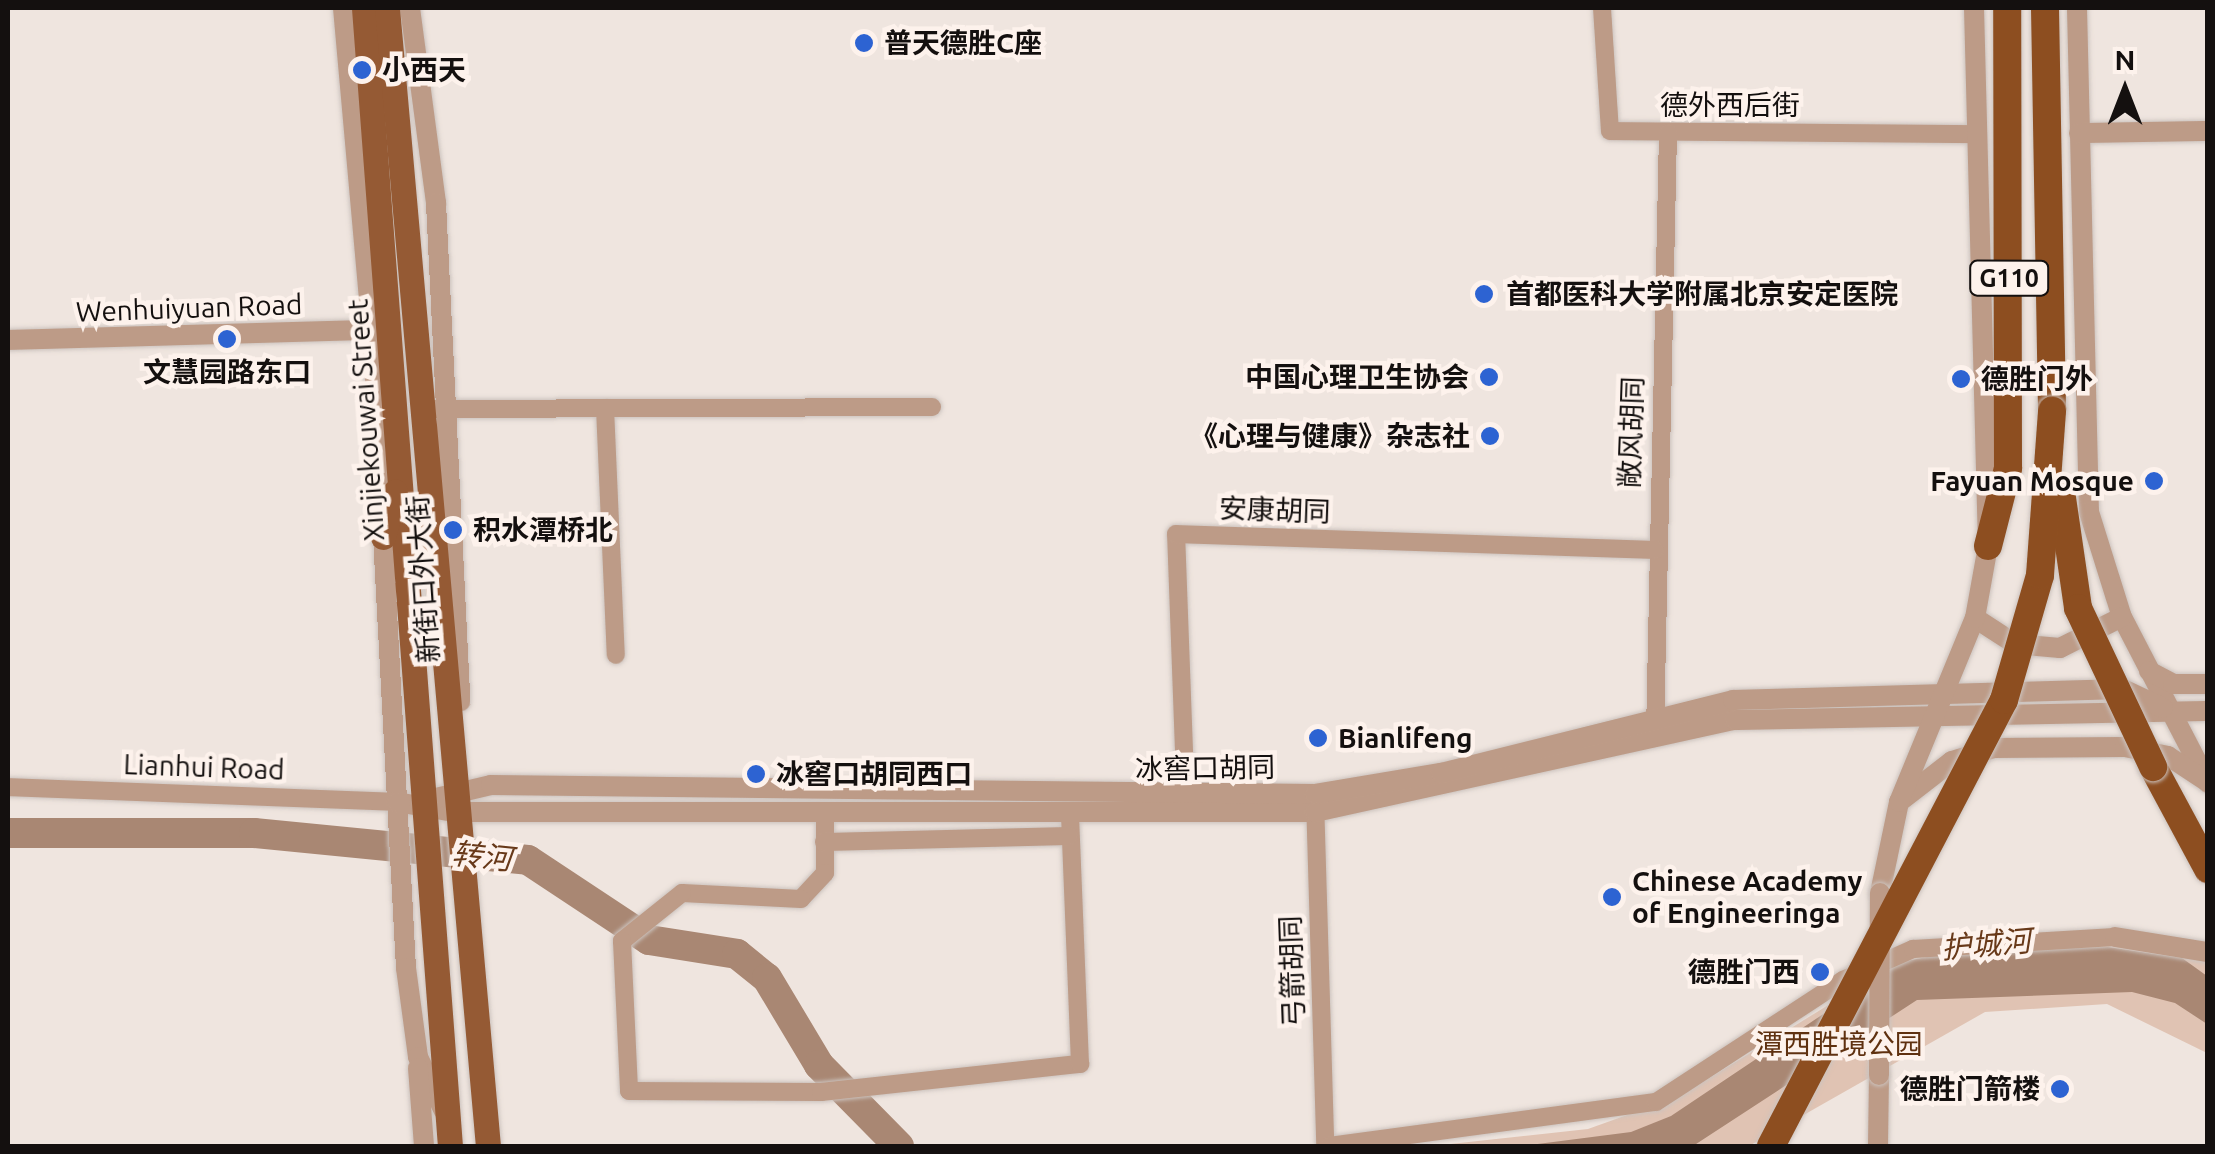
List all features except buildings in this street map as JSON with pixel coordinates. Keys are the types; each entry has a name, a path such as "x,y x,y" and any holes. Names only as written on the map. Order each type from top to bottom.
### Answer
{"highway":[{"name":"G110","path":"1988,546 2009,449 2007,8"},
{"name":"G110","path":"2048,8 2052,410"},
{"path":"2052,410 2078,608 2208,869"},
{"path":"1771,1146 2004,700 2040,575 2052,410"}],"main road":[{"name":"Xinjiekouwai Street","path":"364,8 400,472 408,802 414,868"},
{"name":"Xinjiekouwai Street","path":"386,8 430,409 455,810"},
{"path":"382,537 400,472"},
{"path":"455,810 464,870 488,1146"},
{"path":"414,868 449,1134"}],"street":[{"name":"Xinjiekouwai Street","path":"343,8 372,330"},
{"path":"410,8 436,203 430,409 932,407"},
{"name":"德外西后街","path":"1602,8 1610,132 1975,134"},
{"path":"1878,1146 1880,893 1899,802 1941,712 1975,618 1988,546 1974,8"},
{"path":"2076,8 2089,512 2122,617 2207,783"},
{"path":"2079,132 2208,131"},
{"name":"敞风胡同","path":"1655,724 1655,550 1668,133"},
{"name":"Wenhuiyuan Road","path":"8,340 372,330"},
{"name":"新街口外大街","path":"372,330 382,537 408,802"},
{"path":"605,408 616,654"},
{"name":"安康胡同","path":"1186,807 1176,534 1655,550"},
{"path":"1975,618 2014,644 2060,648 2122,617"},
{"path":"2148,670 2173,684 2208,684"},
{"name":"冰窖口胡同","path":"455,810 1315,803 1444,791 1655,724 1788,694 2123,689 2170,711"},
{"name":"冰窖口胡同","path":"1655,724 1800,714 2208,710"},
{"path":"1899,802 1952,761 1994,748 2125,748 2168,756 2207,783"},
{"name":"Lianhui Road","path":"8,787 408,802"},
{"path":"408,802 455,810"},
{"name":"弓箭胡同","path":"1315,803 1327,1146"},
{"name":"冰窖口胡同","path":"455,810 825,816 1070,826 1186,807"},
{"path":"824,842 1070,826 1080,1064 821,1092 630,1091 622,941 682,893 801,899 825,873 824,842 825,816"},
{"path":"414,868 424,1146"},
{"path":"1327,1146 1656,1102 1843,980 1913,949 2115,936 2208,952"},
{"path":"418,1056 449,1134"}],"green space":[{"name":"潭西胜境公园","path":"2119,945 2185,950 2207,962 2207,1053 2107,1004 1985,1012 1749,1146 1432,1146 1588,1129 1680,1096 1910,955"}],"shaded area":[{"path":"2108,947 2182,958 2207,976 2207,1024 2175,1003 2132,992 1917,1000 1693,1146 1522,1146 1631,1132 1671,1116 1901,962 1963,950"}],"waterway":[{"name":"转河","path":"8,833 254,833 528,860 649,940 737,954 767,978 819,1065 899,1146"}],"place":[{"name":"普天德胜C座","path":"864,43"},
{"name":"小西天","path":"362,70"},
{"name":"首都医科大学附属北京安定医院","path":"1484,294"},
{"name":"文慧园路东口","path":"227,339"},
{"name":"中国心理卫生协会","path":"1489,377"},
{"name":"德胜门外","path":"1961,379"},
{"name":"《心理与健康》杂志社","path":"1490,436"},
{"name":"Fayuan Mosque","path":"2154,481"},
{"name":"积水潭桥北","path":"453,530"},
{"name":"Bianlifeng","path":"1318,738"},
{"name":"冰窖口胡同西口","path":"756,774"},
{"name":"Chinese Academy of Engineeringa","path":"1612,897"},
{"name":"德胜门西","path":"1820,972"},
{"name":"德胜门箭楼","path":"2060,1089"}],"water label":[{"name":"护城河","path":"1986,944"}]}
